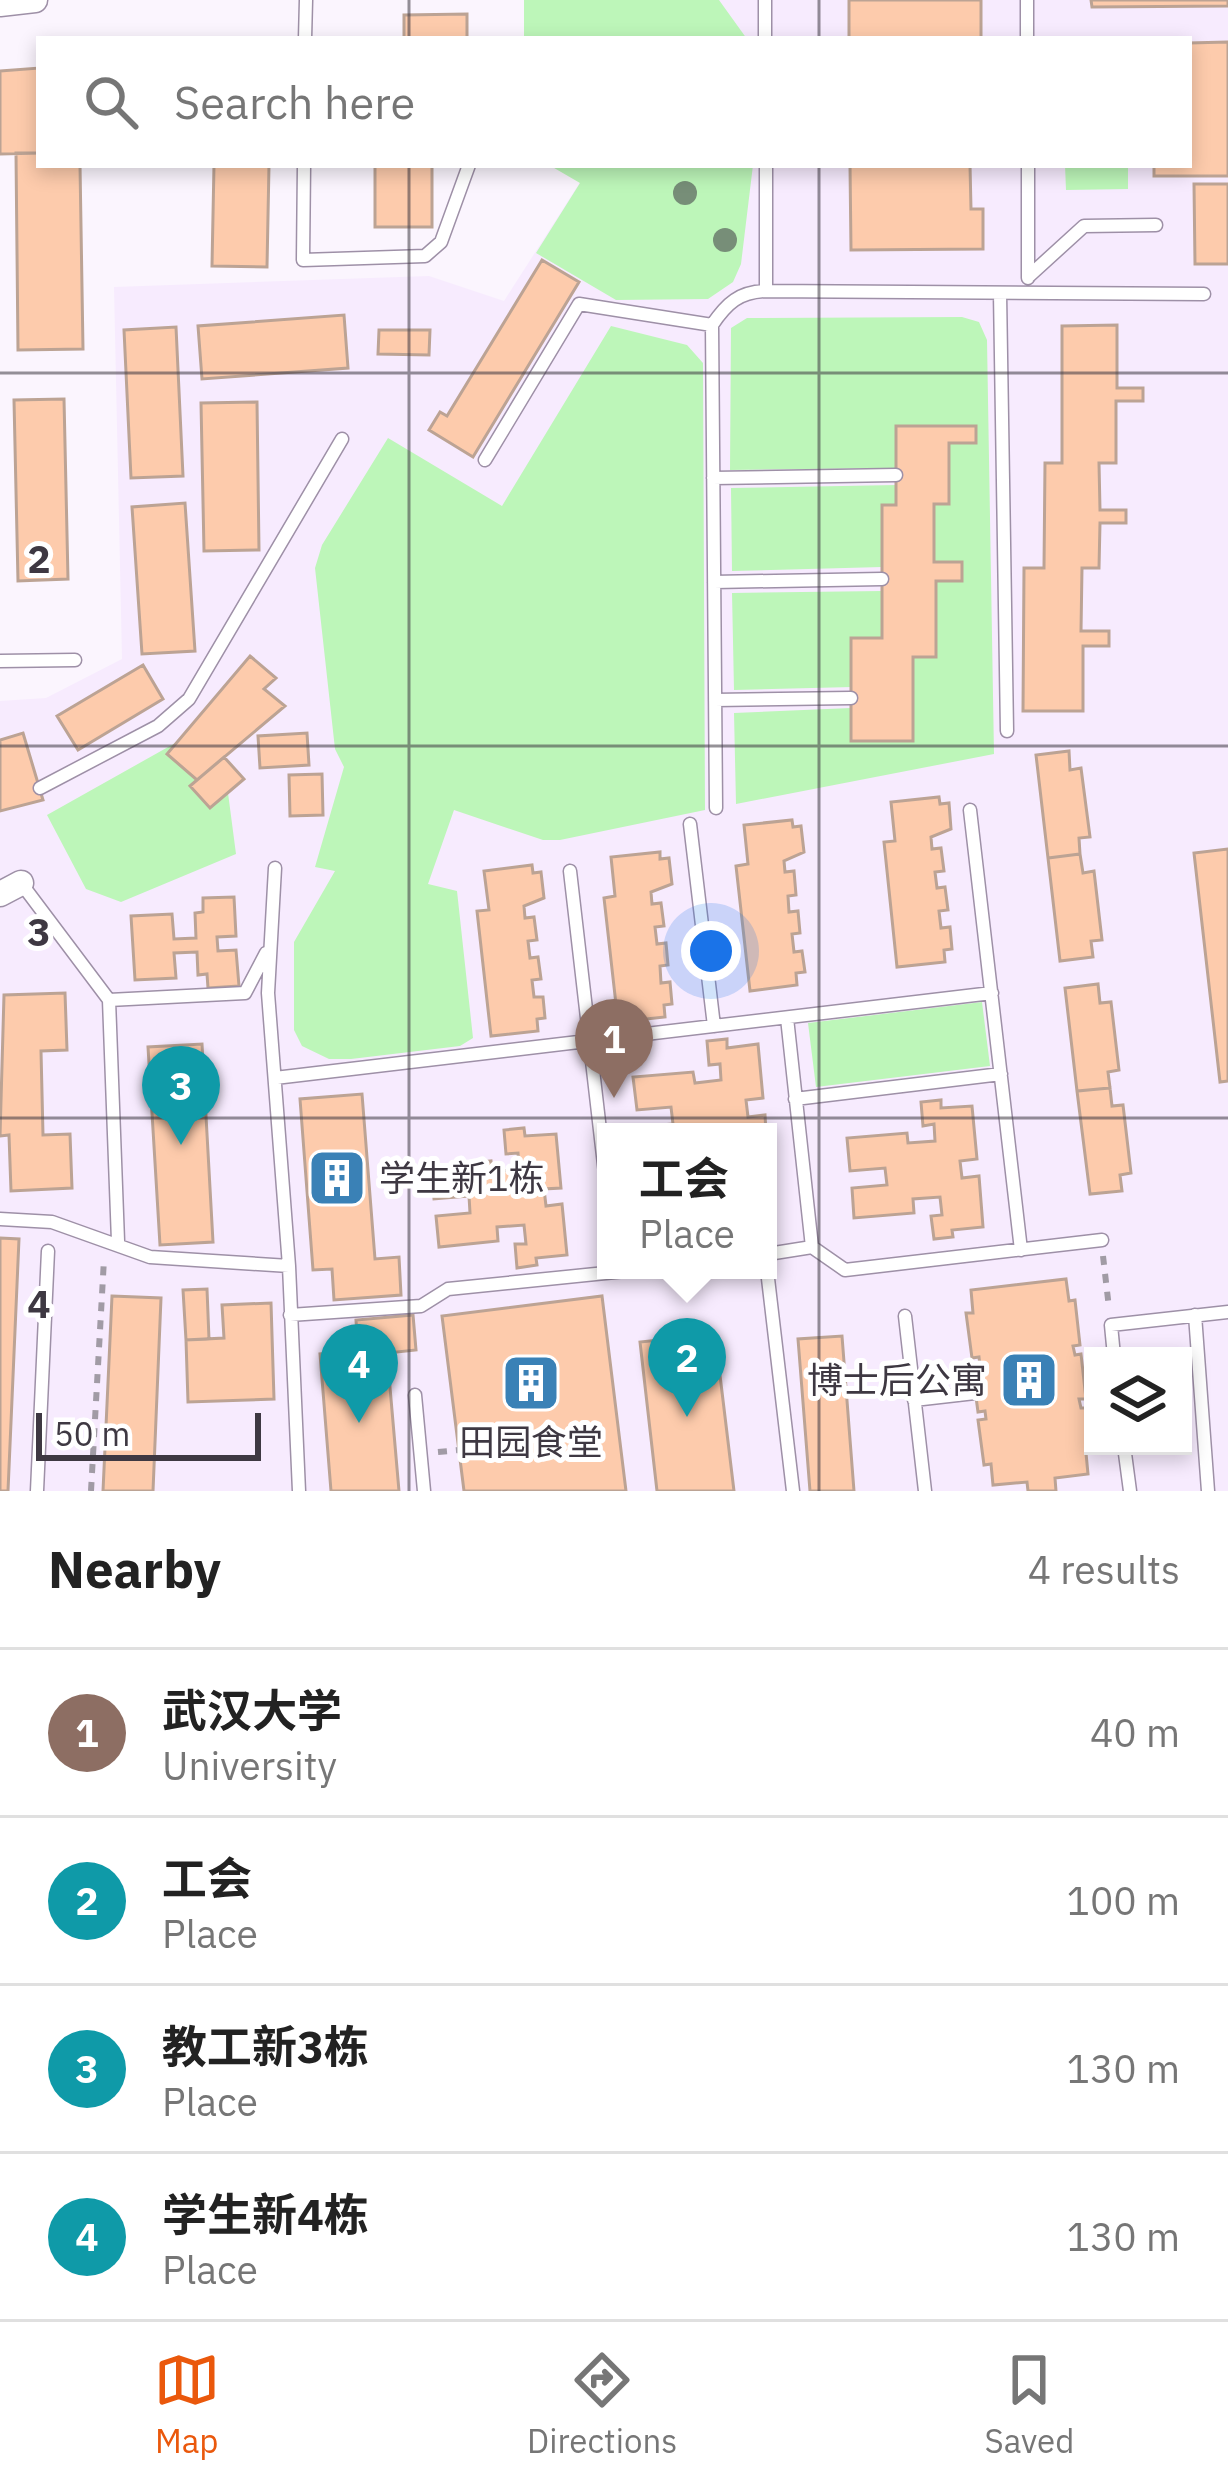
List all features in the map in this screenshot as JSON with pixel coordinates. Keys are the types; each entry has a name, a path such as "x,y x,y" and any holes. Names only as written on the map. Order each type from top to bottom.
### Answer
{"street":[{"path":"0,4 34,0"}],"lane":[{"path":"305,0 305,36"},
{"path":"765,0 765,36"},
{"path":"1027,0 1027,36"},
{"path":"304,168 303,260 425,256 440,242 468,168"},
{"path":"766,168 766,291"},
{"path":"1028,168 1029,294"},
{"path":"1028,277 1084,226 1156,225"},
{"path":"716,808 712,325 735,298 766,291 1204,294"},
{"path":"1000,293 1007,731"},
{"path":"485,460 578,304 712,325"},
{"path":"40,788 158,726 189,699 342,439"},
{"path":"713,478 896,475"},
{"path":"714,582 882,579"},
{"path":"0,661 74,660"},
{"path":"716,700 851,698"},
{"path":"970,810 1021,1250"},
{"path":"689,824 714,1026"},
{"path":"274,868 269,947 299,1491"},
{"path":"570,871 599,1123"},
{"path":"10,889 109,1000 112,1239"},
{"path":"109,1000 245,993 269,947"},
{"path":"275,1078 992,993"},
{"path":"787,1018 812,1247"},
{"path":"795,1099 1001,1074"},
{"path":"0,1219 52,1222 112,1239 150,1257 289,1266"},
{"path":"777,1253 812,1247 845,1270 1102,1240"},
{"path":"38,1491 48,1252"},
{"path":"290,1315 421,1306 448,1289 597,1273"},
{"path":"768,1279 793,1491"},
{"path":"1113,1347 1111,1325 1228,1312"},
{"path":"905,1316 925,1491"},
{"path":"1195,1316 1208,1491"},
{"path":"914,1400 975,1393"},
{"path":"415,1395 424,1491"},
{"path":"1125,1455 1130,1491"}],"path":[{"path":"91,1491 112,1239"},
{"path":"1102,1240 1111,1325"}],"shaded area":[{"path":"697,0 1228,0 1228,1491 0,1491 0,701 46,698 122,659 114,287 429,276 504,301 589,168 1192,168 1192,36 674,36"}],"green space":[{"path":"524,0 719,0 745,36 524,36"},
{"path":"554,168 753,168 741,264 733,282 708,299 616,300 536,253 580,183"},
{"path":"1065,168 1128,168 1128,189 1066,190"},
{"path":"962,317 979,322 987,340 994,754 736,804 734,713 851,708 913,657 936,581 962,580 961,562 934,562 934,504 948,504 949,443 976,443 976,427 896,426 896,468 730,470 731,328 747,318"},
{"path":"611,326 687,345 703,363 705,810 543,840 454,810 428,884 457,891 473,1038 460,1046 329,1059 302,1046 294,1030 294,942 335,871 315,867 344,767 335,749 315,568 322,545 388,438 502,506"},
{"path":"896,485 896,505 882,506 882,567 732,571 731,488"},
{"path":"882,591 882,638 852,687 734,690 732,593"},
{"path":"177,742 167,754 197,780 191,786 209,808 228,793 236,854 121,902 86,889 47,815"},
{"path":"982,1002 990,1066 816,1087 808,1023"}],"building":[{"path":"849,0 981,0 981,36 849,36"},
{"path":"1091,0 1228,0 1228,6 1092,7"},
{"path":"467,14 467,36 404,36 404,15"},
{"path":"1228,42 1228,176 1154,176 1154,168 1192,168 1192,43"},
{"path":"36,68 36,153 0,154 0,71"},
{"path":"16,153 36,153 36,168 80,168 83,349 18,350"},
{"path":"214,168 269,168 267,267 212,266"},
{"path":"375,168 432,168 432,227 375,227"},
{"path":"850,168 970,168 971,209 983,209 983,249 851,250"},
{"path":"1194,184 1228,184 1228,264 1195,264"},
{"path":"542,260 579,282 473,457 429,430 440,412 447,416"},
{"path":"344,315 348,368 202,379 198,326"},
{"path":"1117,325 1117,388 1143,388 1143,401 1116,401 1116,463 1099,463 1100,510 1126,510 1126,523 1100,523 1099,568 1082,568 1081,631 1109,631 1109,646 1083,646 1083,711 1023,711 1024,568 1044,568 1045,463 1062,463 1062,326"},
{"path":"176,327 183,476 131,478 124,330"},
{"path":"379,330 430,330 429,355 378,354"},
{"path":"64,399 68,579 18,581 14,400"},
{"path":"257,402 259,550 204,551 201,403"},
{"path":"896,426 976,426 976,443 949,443 949,504 934,504 934,562 962,562 962,581 936,581 936,657 913,657 913,741 851,741 851,638 882,638 882,505 896,505"},
{"path":"185,503 195,651 142,654 132,507"},
{"path":"250,656 276,678 264,689 285,706 197,780 167,754"},
{"path":"143,665 163,699 78,750 57,716"},
{"path":"23,733 43,800 0,811 0,740"},
{"path":"307,733 309,765 260,768 258,736"},
{"path":"1069,751 1070,770 1081,768 1090,837 1079,838 1080,854 1048,858 1036,755"},
{"path":"224,757 244,779 210,808 190,786"},
{"path":"322,774 323,815 290,816 289,775"},
{"path":"939,797 940,804 949,803 951,829 931,837 932,849 941,848 944,871 935,872 937,888 945,887 948,910 939,911 941,928 950,927 952,949 944,950 945,962 897,967 884,842 895,841 891,802"},
{"path":"792,820 793,827 801,826 804,852 784,861 785,872 794,871 796,895 788,896 789,912 798,911 800,933 792,934 794,952 802,951 805,972 796,973 797,985 750,991 736,866 748,864 744,825"},
{"path":"1228,849 1228,1081 1220,1082 1194,853"},
{"path":"660,852 660,859 669,858 672,884 651,892 652,904 661,903 664,926 655,927 657,944 666,943 668,965 660,966 661,983 670,982 672,1004 664,1005 665,1017 618,1022 604,898 615,896 611,857"},
{"path":"1080,854 1083,873 1094,871 1102,940 1091,941 1093,957 1060,961 1048,858"},
{"path":"532,865 533,873 541,872 544,898 524,906 525,918 534,917 537,940 528,941 530,958 538,957 541,979 532,980 534,997 543,997 545,1018 537,1019 538,1031 491,1036 477,911 489,910 484,871"},
{"path":"234,897 236,936 217,937 218,951 236,950 239,986 208,988 207,974 198,975 197,952 174,953 176,978 135,980 131,916 172,914 174,939 196,938 195,913 203,912 203,898"},
{"path":"1098,984 1100,1003 1111,1002 1119,1070 1108,1072 1110,1088 1077,1091 1065,988"},
{"path":"65,993 67,1050 41,1051 43,1135 70,1134 72,1188 11,1191 9,1135 0,1136 4,995"},
{"path":"727,1039 727,1048 758,1044 763,1098 746,1100 748,1117 765,1115 765,1123 673,1123 671,1107 637,1110 633,1077 693,1072 695,1083 721,1080 720,1064 709,1065 707,1041"},
{"path":"202,1044 213,1242 160,1245 148,1047"},
{"path":"1110,1088 1112,1106 1123,1105 1131,1173 1120,1175 1122,1191 1090,1194 1077,1091"},
{"name":"学生新1栋","path":"362,1094 375,1259 399,1257 401,1295 334,1300 332,1269 313,1270 300,1099"},
{"path":"941,1100 941,1108 972,1106 977,1159 960,1161 962,1178 979,1176 983,1227 952,1230 953,1237 934,1239 931,1216 942,1215 940,1197 913,1199 914,1213 854,1218 852,1188 887,1185 885,1168 850,1171 847,1138 907,1133 908,1143 935,1141 934,1124 923,1126 921,1102"},
{"path":"524,1128 525,1136 556,1134 561,1188 544,1189 546,1206 562,1204 567,1255 536,1258 537,1265 517,1268 515,1244 526,1244 524,1225 497,1227 498,1241 439,1247 436,1216 470,1213 469,1196 434,1199 431,1167 491,1161 492,1172 519,1169 518,1153 506,1154 504,1130"},
{"path":"0,1238 19,1239 8,1491 0,1491"},
{"name":"博士后公寓","path":"1066,1279 1069,1301 1075,1300 1080,1345 1073,1346 1075,1355 1081,1354 1084,1399 1079,1399 1084,1408 1088,1474 1055,1478 1056,1491 1028,1491 1027,1482 993,1485 991,1464 984,1465 978,1420 986,1419 985,1411 978,1412 972,1367 980,1366 979,1357 972,1358 966,1313 973,1313 971,1290"},
{"path":"207,1289 209,1339 186,1340 183,1290"},
{"path":"112,1296 161,1298 153,1491 103,1491"},
{"name":"田园食堂","path":"602,1296 626,1491 464,1491 442,1316"},
{"path":"271,1303 274,1399 188,1402 186,1340 224,1338 222,1305"},
{"path":"413,1315 416,1350 387,1353 399,1491 331,1491 320,1354 358,1351 356,1320"},
{"path":"715,1334 734,1491 657,1491 640,1342"},
{"path":"842,1336 854,1491 810,1491 798,1339"}],"place":[{"name":"武汉大学","path":"614,1098"},
{"name":"教工新3栋","path":"181,1145"},
{"name":"学生新1栋","path":"337,1178"},
{"name":"博士后公寓","path":"1029,1380"},
{"name":"田园食堂","path":"531,1383"},
{"name":"工会","path":"687,1417"},
{"name":"学生新4栋","path":"359,1423"}]}
